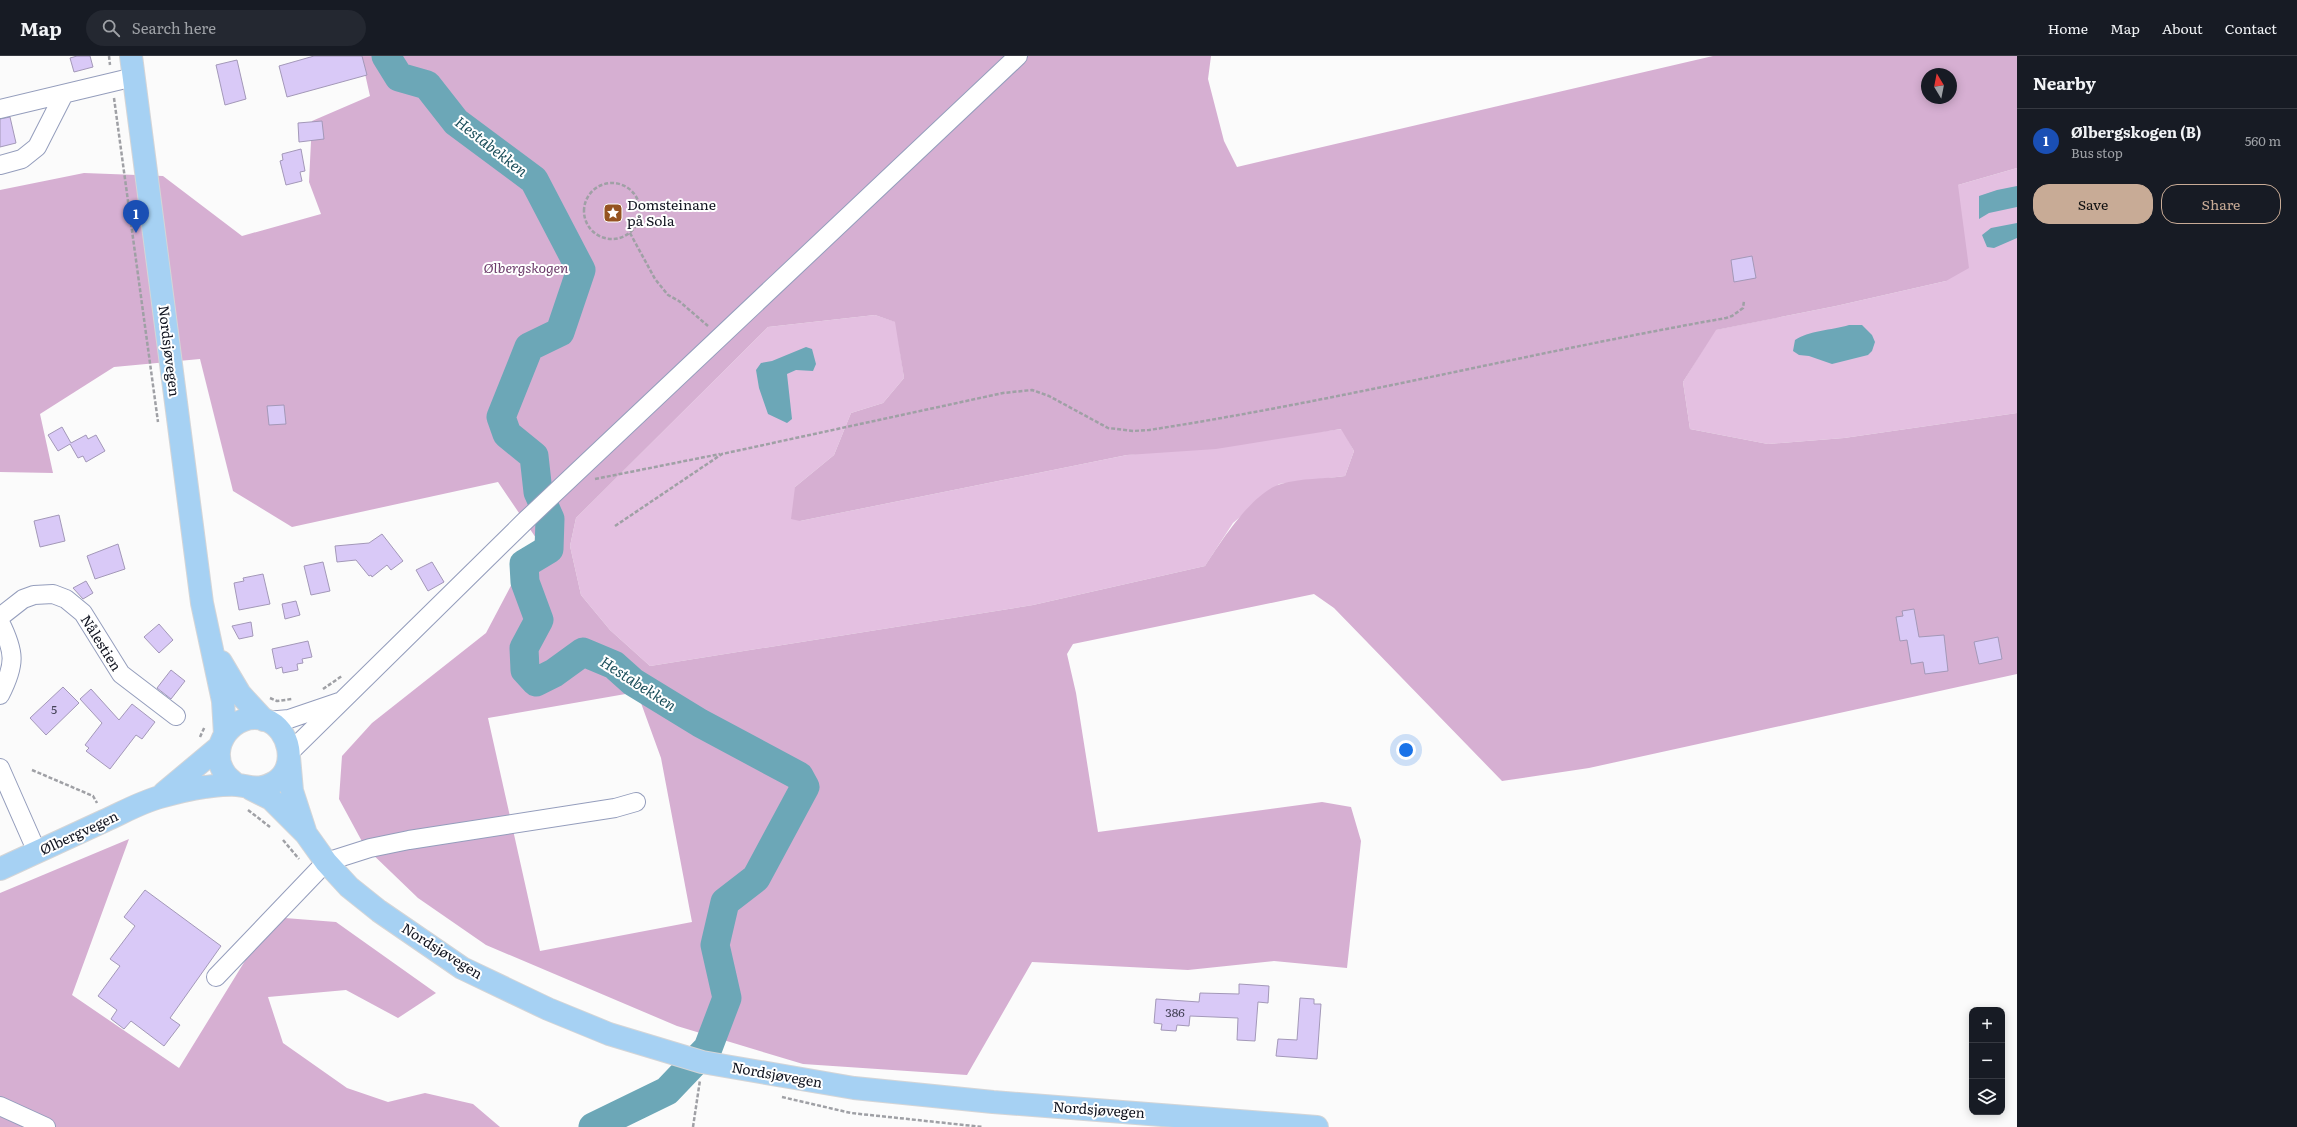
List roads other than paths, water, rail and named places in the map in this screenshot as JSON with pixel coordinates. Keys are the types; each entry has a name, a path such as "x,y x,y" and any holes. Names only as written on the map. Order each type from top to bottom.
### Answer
{"main road":[{"name":"Nordsjøvegen","path":"131,56 202,603 223,701 222,740"},
{"name":"Nordsjøvegen","path":"212,645 240,694 266,720"},
{"path":"250,718 266,720 279,728 286,740 289,755 285,770 277,781 264,787 244,787 226,776 219,762 222,740 236,723 250,718"},
{"name":"Ølbergvegen","path":"158,797 195,769 222,740"},
{"name":"Nordsjøvegen","path":"289,755 292,791 306,834"},
{"name":"Ølbergvegen","path":"0,869 158,797 203,787 244,787"},
{"name":"Nordsjøvegen","path":"244,787 271,799 306,834 326,862 349,887 379,911 462,968 548,1009 609,1034 702,1062 854,1088 993,1102 1317,1127"}],"street":[{"path":"289,755 300,740 347,699 716,334 1018,56"},
{"path":"0,109 63,96 134,77"},
{"path":"0,165 22,159 37,147 63,96"},
{"name":"Nålestien","path":"0,617 23,599 34,595 53,594 66,599 83,613 121,674 176,716"},
{"path":"0,622 12,648 9,675 0,695"},
{"path":"266,720 289,719 347,699"},
{"path":"0,768 37,852"},
{"path":"216,977 326,862 370,848 409,840 615,808 636,802"},
{"path":"0,1106 46,1127"}],"water":[{"path":"2017,186 2017,207 1989,213 1979,219 1979,196 1997,190"},
{"path":"2017,223 2017,238 1994,248 1987,247 1982,235 1991,228"},
{"path":"1849,325 1862,325 1872,335 1875,342 1872,351 1868,355 1832,364 1809,356 1799,355 1793,351 1795,340 1800,337"},
{"path":"806,347 812,349 816,364 813,371 796,370 787,374 792,419 787,423 768,414 759,388 756,370 761,363 772,361"}],"waterway":[{"name":"Hestabekken","path":"386,56 399,77 427,85 456,122 534,180 581,270 560,332 529,347 501,417 507,434 534,456 538,492 550,519 549,549 524,564 525,582 539,620 524,648 525,670 536,682 554,673 583,652 614,665 633,682 700,723 799,776 805,787 756,878 725,902 715,945 727,998 708,1048 667,1091 593,1127"}],"place":[{"name":"Domsteinane på Sola","path":"613,213"},
{"name":"Ølbergskogen (B)","path":"136,233"}],"park label":[{"name":"Ølbergskogen","path":"526,268"}]}
